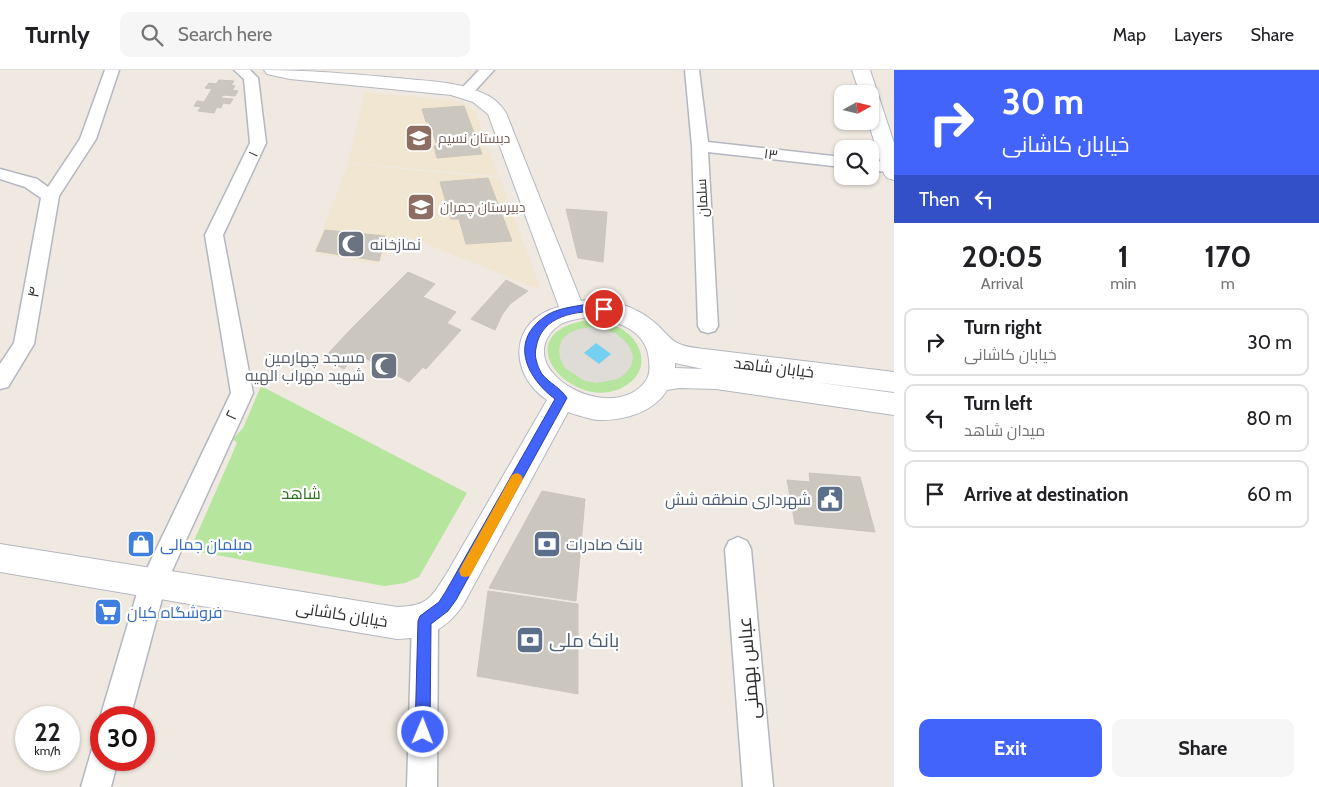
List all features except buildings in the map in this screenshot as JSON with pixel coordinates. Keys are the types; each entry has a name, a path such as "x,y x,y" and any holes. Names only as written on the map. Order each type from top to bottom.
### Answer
{"main road":[{"path":"273,70 290,74 444,88 466,92 480,98 497,113 572,309"},
{"path":"861,70 865,85"},
{"path":"879,126 893,170"},
{"path":"572,309 604,309 620,313 635,320 648,330 657,342 663,355 664,368 660,381 653,392 642,400 628,406 611,409 586,406 562,398 548,388 538,377 532,365 530,352 532,340 537,330 546,320 572,309"},
{"name":"خیابان شاهد","path":"657,342 673,353 704,359 894,382"},
{"name":"خیابان شاهد","path":"660,381 679,378 716,379 894,404"},
{"path":"425,621 444,606 451,595 562,398"},
{"name":"خیابان کاشانی","path":"0,558 397,623 425,621"}],"street":[{"path":"0,174 31,183 50,196 88,139 112,70"},
{"name":"۱","path":"214,235 258,144 251,78 241,70"},
{"path":"466,92 487,70"},
{"name":"سلمان","path":"692,70 700,146 708,326"},
{"name":"۱۳","path":"700,146 834,161"},
{"path":"879,167 893,170"},
{"name":"۴","path":"0,381 24,344 50,196"},
{"name":"۲","path":"117,706 153,583 242,393 214,235"},
{"name":"عباس بهمنی","path":"738,549 758,787"},
{"path":"422,787 425,621"},
{"path":"96,787 100,771"}],"shaded area":[{"name":"دبستان نسیم","path":"365,92 449,100 466,104 476,113 498,176 348,163"},
{"name":"دبیرستان چمران","path":"348,164 500,178 541,290 406,236 376,264 314,253"},
{"path":"591,327 615,333 630,348 633,357 631,366 618,379 596,383 583,380 565,368 560,358 559,349 562,340 569,333"}],"green space":[{"path":"589,320 604,322 618,327 633,338 638,345 641,353 640,369 628,384 608,392 588,391 570,383 556,370 548,355 550,341 562,328"},
{"name":"شاهد","path":"261,386 467,493 419,577 405,583 384,586 190,550 237,443 233,439 243,428"}],"water":[{"path":"596,343 611,354 599,364 584,353"}],"slow traffic":[{"path":"465,571 517,479"}],"place":[{"name":"دبستان نسیم","path":"419,138"},
{"name":"دبیرستان چمران","path":"421,207"},
{"name":"نمازخانه","path":"351,244"},
{"name":"مسجد چهارمین شهید مهراب الهیه","path":"384,366"},
{"name":"شهرداری منطقه شش","path":"830,499"},
{"name":"مبلمان جمالی","path":"141,544"},
{"name":"بانک صادرات","path":"547,544"},
{"name":"فروشگاه کیان","path":"108,612"},
{"name":"بانک ملی","path":"530,640"}],"route":[{"path":"423,732 425,621 444,606 458,584 562,398 548,388 538,377 532,365 530,352 532,340 537,330 546,320 558,314 572,309 604,309"}]}
